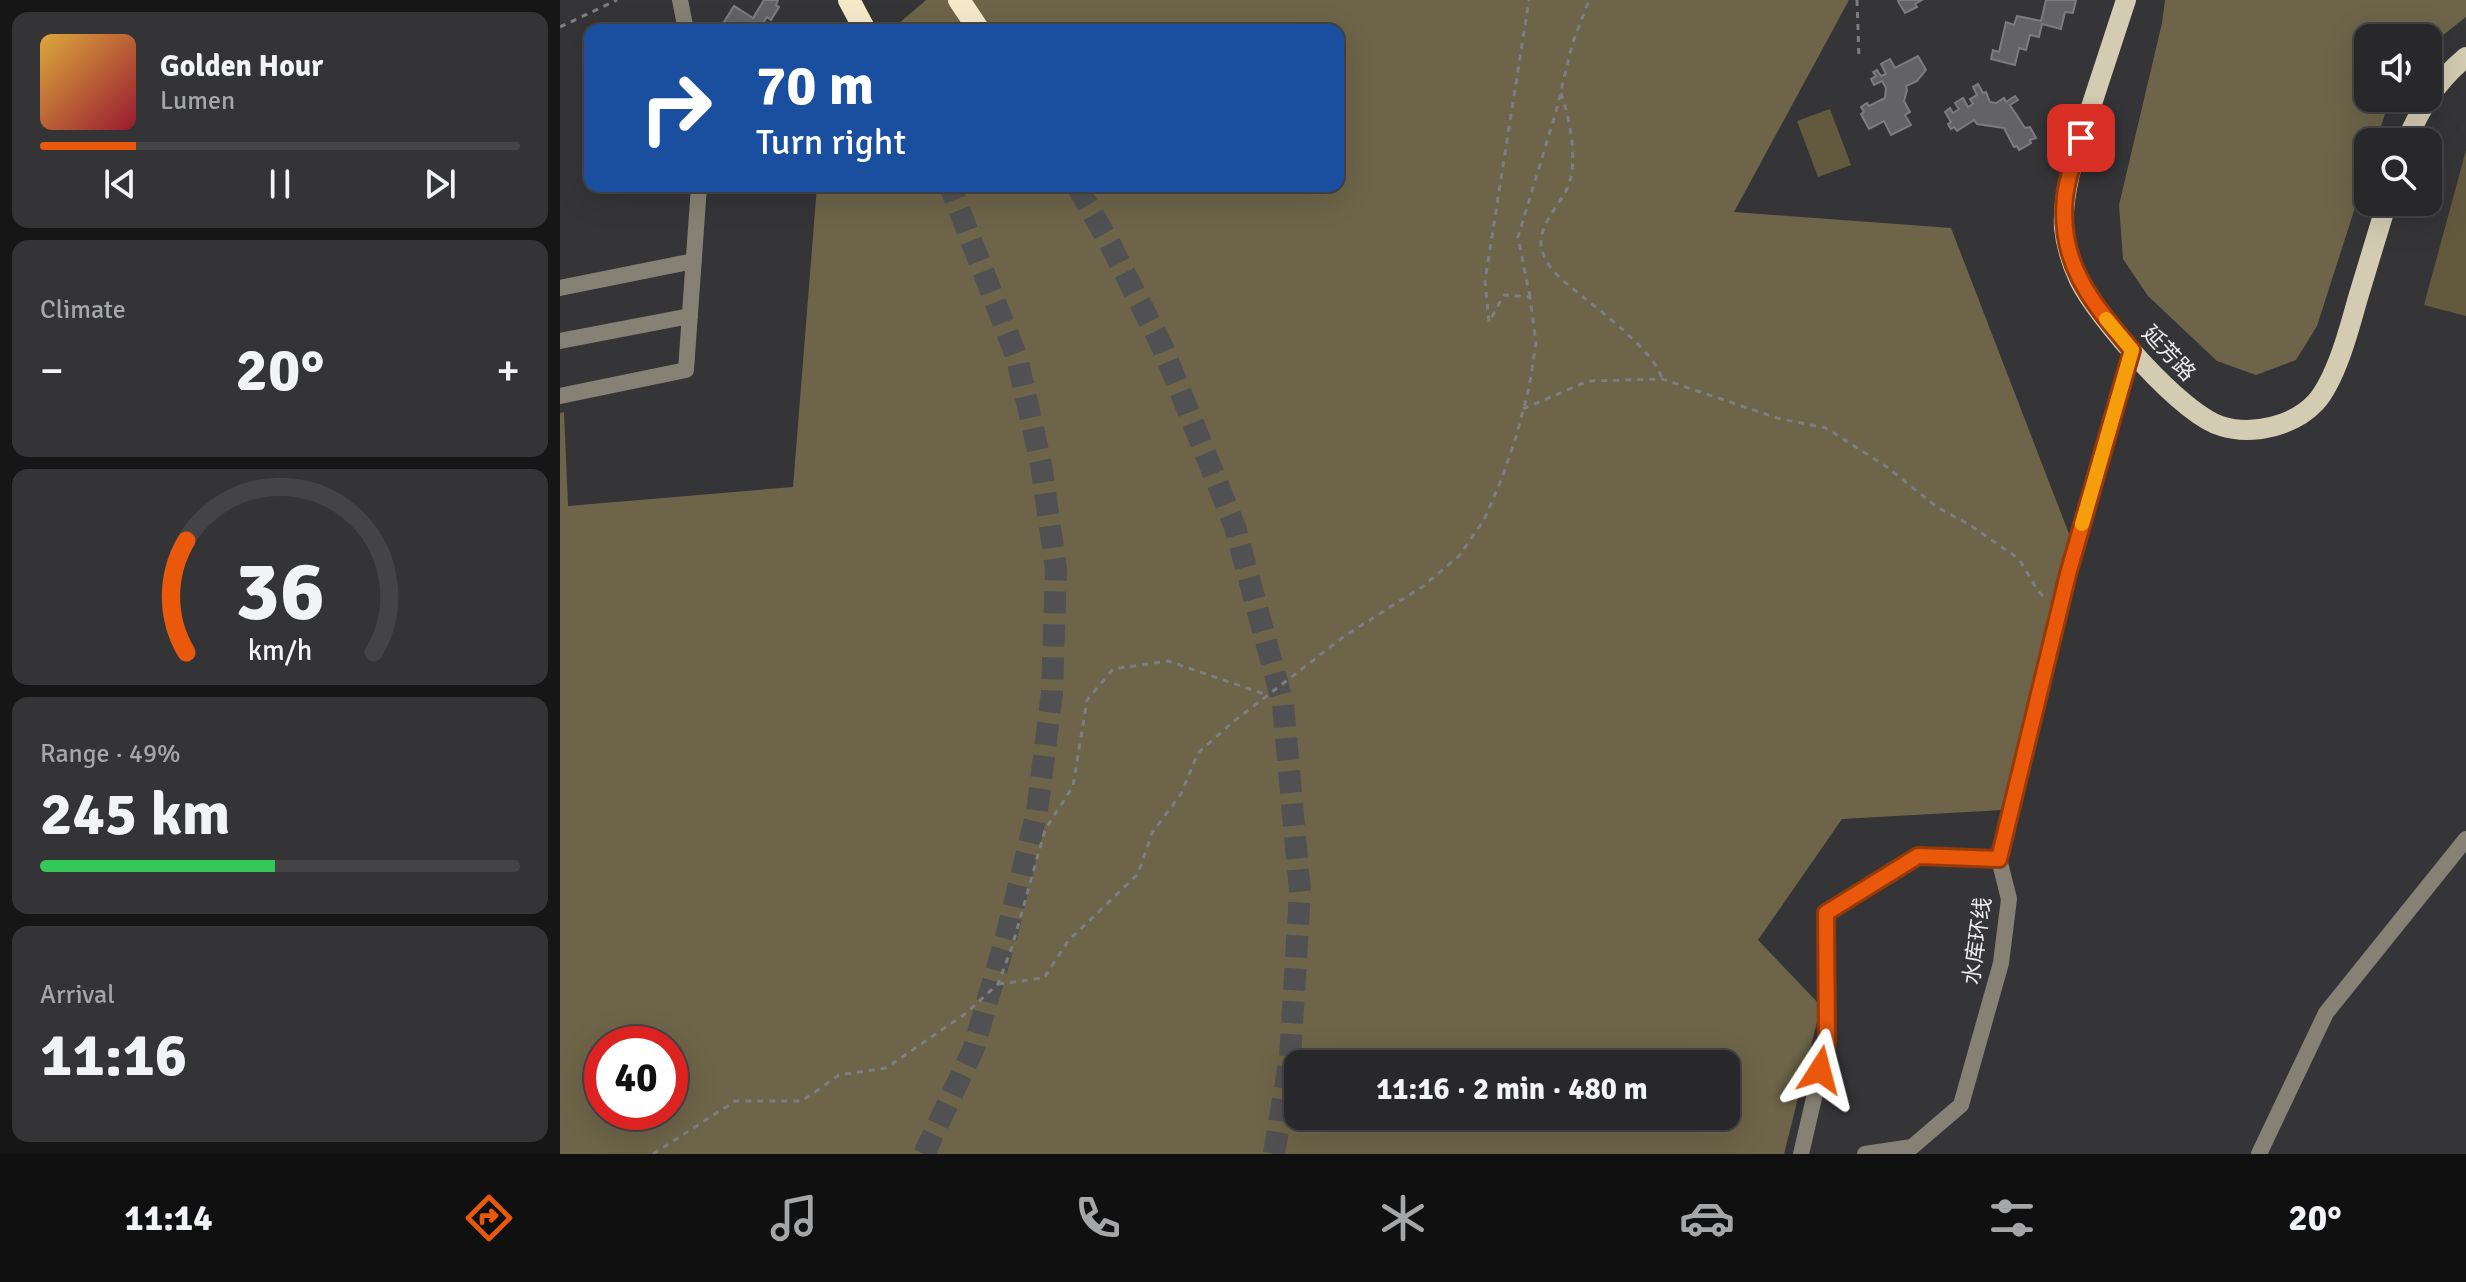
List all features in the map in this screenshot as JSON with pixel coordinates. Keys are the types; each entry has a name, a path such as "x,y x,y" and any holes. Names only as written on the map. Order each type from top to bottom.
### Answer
{"highway":[{"path":"849,0 862,24"},
{"path":"959,0 975,24"}],"main road":[{"name":"延芳路","path":"2126,0 2072,165 2065,196 2064,226 2068,253 2080,282 2095,305 2171,394 2197,415 2221,427 2257,430 2286,422 2316,402 2344,344 2383,216"},
{"path":"2412,128 2419,111 2445,74 2466,57"}],"street":[{"path":"680,0 685,24"},
{"path":"560,396 686,370 699,192"},
{"path":"560,288 694,261"},
{"path":"560,341 690,316"},
{"name":"水库环线","path":"1865,1154 1912,1147 1961,1105 2001,963 2009,899 1999,859 2059,611 2132,350"},
{"path":"2259,1154 2326,1013 2466,839"},
{"path":"1801,1154 1827,1042 1826,913 1918,856 1999,859"}],"path":[{"path":"560,27 617,0"},
{"path":"1529,0 1485,281 1489,322 1504,295 1530,297"},
{"path":"998,984 1044,978 1068,941 1138,874 1152,833 1181,794 1198,753 1346,635 1422,587 1459,556 1484,520 1502,478 1523,409 1536,343 1518,237 1561,93 1572,45 1589,0"},
{"path":"1857,0 1859,59"},
{"path":"1561,93 1571,125 1571,170 1568,188 1545,224 1541,250 1556,275 1644,351 1659,368 1662,379"},
{"path":"1523,409 1588,381 1662,379 1777,418 1826,428 1887,467 1937,507 1970,525 2019,559 2038,591 2059,611"},
{"path":"653,1154 735,1101 802,1101 839,1075 886,1068 965,1014 998,984 1012,947 1045,830 1073,786 1087,700 1113,669 1168,661 1267,695"}],"shaded area":[{"path":"926,0 1849,0 1734,212 1951,228 2071,539 2003,810 1842,819 1758,940 1821,1006 1784,1154 560,1154 560,413 564,412 568,506 793,487 817,192 1344,192 1344,24 898,24"},
{"path":"2165,0 2466,0 2466,17 2442,36 2442,24 2354,24 2354,112 2386,112 2380,128 2354,128 2354,211 2317,326 2296,360 2256,375 2217,361 2148,296 2123,259 2119,205"},
{"path":"1830,109 1851,165 1818,177 1797,121"},
{"path":"2466,150 2466,316 2424,305"}],"building":[{"path":"764,0 778,0 776,5 779,7 771,20 767,17 763,24 723,24 734,6 753,18"},
{"path":"1900,0 1922,0 1915,4 1917,7 1905,13"},
{"path":"2046,0 2076,0 2073,13 2065,12 2061,29 2042,24 2039,37 2030,35 2026,50 2019,48 2015,65 1991,59 1993,50 1999,52 2006,22 2014,25 2017,16 2041,21"},
{"path":"1918,56 1926,70 1917,81 1906,86 1904,101 1910,112 1905,115 1911,125 1891,135 1884,121 1869,129 1861,107 1885,98 1886,88 1882,81 1874,85 1871,79 1876,76 1873,72 1877,70 1881,76 1886,74 1881,64 1890,59 1895,68"},
{"path":"1978,84 1990,102 1996,103 2004,98 2006,102 2015,96 2018,100 2010,105 2025,128 2030,127 2036,138 2030,140 2031,143 2019,150 2017,146 2014,147 2004,128 1977,124 1974,120 1957,131 1954,127 1951,129 1945,112 1950,108 1953,113 1959,109 1955,103 1963,98 1968,107 1973,104 1970,99 1977,95 1973,87"}],"tunnel":[{"path":"924,1154 973,1050 1006,937 1037,812 1052,693 1056,569 1041,464 1017,358 952,192"},
{"path":"1080,192 1162,346 1235,527 1283,704 1300,892 1290,1058 1274,1154"}],"slow traffic":[{"path":"2082,524 2132,350 2106,319"}],"route":[{"path":"1820,1070 1827,1042 1826,913 1918,856 1999,859 2068,574 2132,350 2095,305 2080,282 2068,253 2064,226 2065,196 2081,138"}]}
